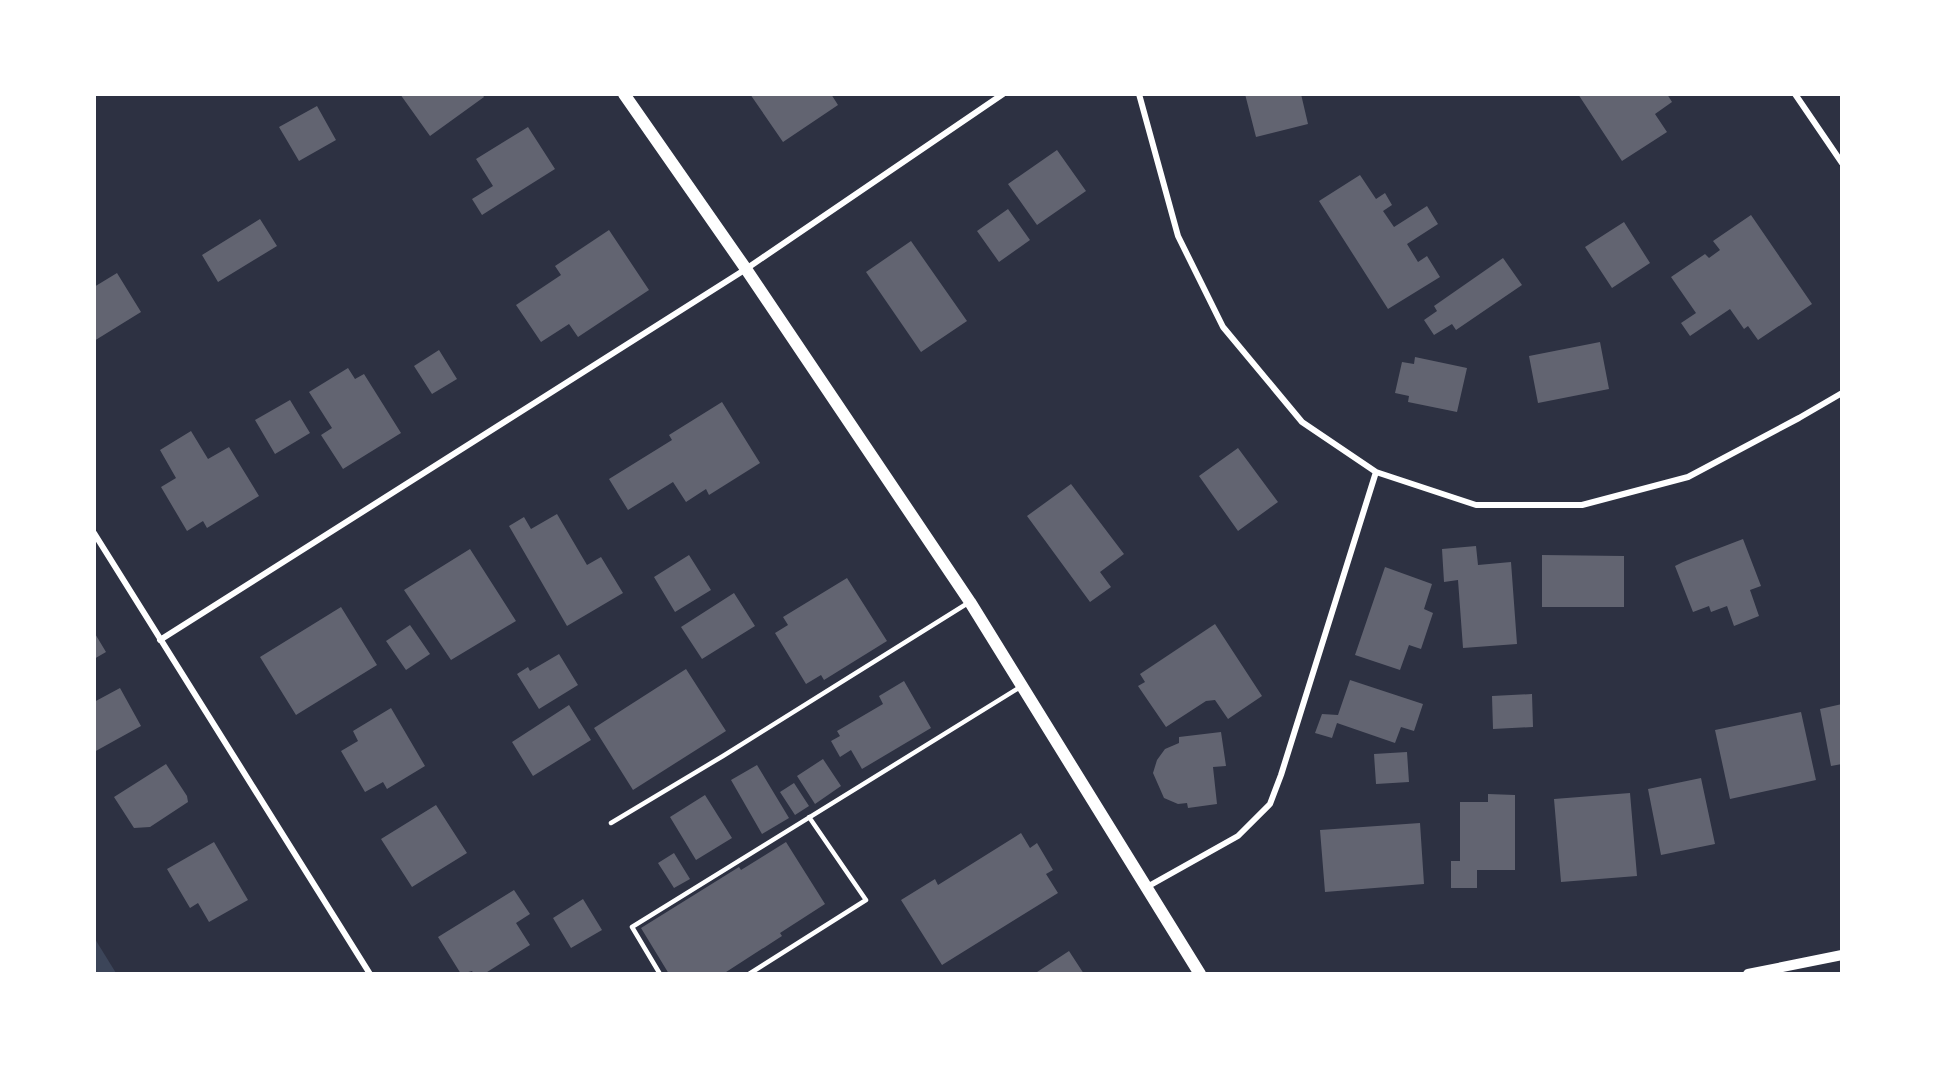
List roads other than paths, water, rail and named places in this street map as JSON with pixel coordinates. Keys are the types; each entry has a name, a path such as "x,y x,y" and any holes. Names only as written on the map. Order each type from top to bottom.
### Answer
{"main road":[{"path":"624,94 746,269 970,602 1200,974"}],"street":[{"path":"160,640 746,269 1003,94"},
{"path":"1139,94 1178,236 1223,327 1302,423 1376,472 1476,505 1582,505 1688,477 1842,393"},
{"path":"1795,94 1842,163"},
{"path":"1147,887 1238,836 1270,804 1376,472"},
{"path":"94,533 370,974"},
{"path":"1748,974 1842,956"}],"lane":[{"path":"611,823 970,602"},
{"path":"660,974 632,927 1022,686"},
{"path":"749,974 866,900 809,817"}]}
